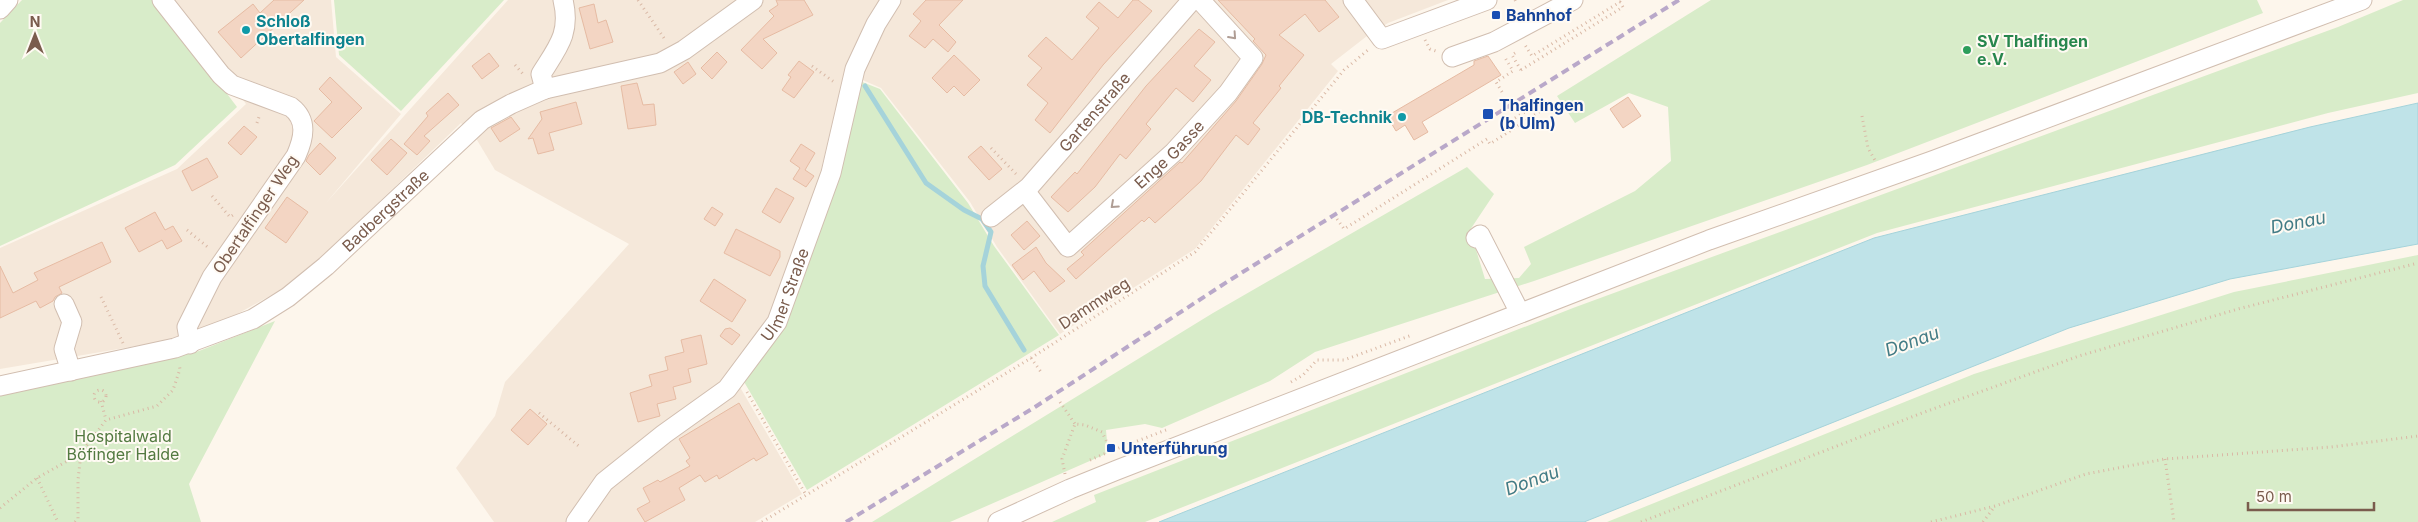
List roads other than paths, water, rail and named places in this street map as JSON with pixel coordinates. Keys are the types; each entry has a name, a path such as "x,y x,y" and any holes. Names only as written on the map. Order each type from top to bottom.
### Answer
{"street":[{"path":"0,9 8,0"},
{"name":"Obertalfinger Weg","path":"162,0 221,76 232,85 291,107 298,112 304,128 303,141 296,156 212,277 187,327 190,344"},
{"path":"545,89 541,74 564,36 567,26 563,0"},
{"name":"Badbergstraße","path":"0,386 190,344 253,319 288,297 326,266 482,120 511,104 545,89 660,62 684,50 754,0"},
{"name":"Ulmer Straße","path":"576,522 604,482 664,434 727,389 777,322 831,173 849,93 864,46 891,0"},
{"name":"Gartenstraße","path":"991,217 1027,189 1192,0"},
{"name":"Enge Gasse","path":"1027,189 1068,247 1174,152 1228,93 1253,58 1200,0"},
{"path":"1353,0 1382,39 1487,0"},
{"path":"1452,57 1494,42 1573,0"},
{"path":"998,522 1101,476 1709,240 2362,0"},
{"path":"1476,238 1480,236 1520,313"},
{"path":"64,304 72,322 64,349 71,371"}],"water":[{"name":"Donau","path":"2418,103 2418,244 2230,279 2069,328 1584,522 1159,522 1874,238 2310,127"}],"waterway":[{"path":"865,86 926,183 964,210 982,219 991,232 983,266 985,286 1024,350"}],"railway":[{"path":"846,522 1035,407 1230,280 1679,0"}],"place":[{"name":"Bahnhof","path":"1496,15"},
{"name":"Schloß Obertalfingen","path":"246,30"},
{"name":"SV Thalfingen e.V.","path":"1967,50"},
{"name":"Thalfingen (b Ulm)","path":"1488,114"},
{"name":"DB-Technik","path":"1402,117"},
{"name":"Unterführung","path":"1111,448"}],"park label":[{"name":"Hospitalwald Böfinger Halde","path":"123,445"}]}
